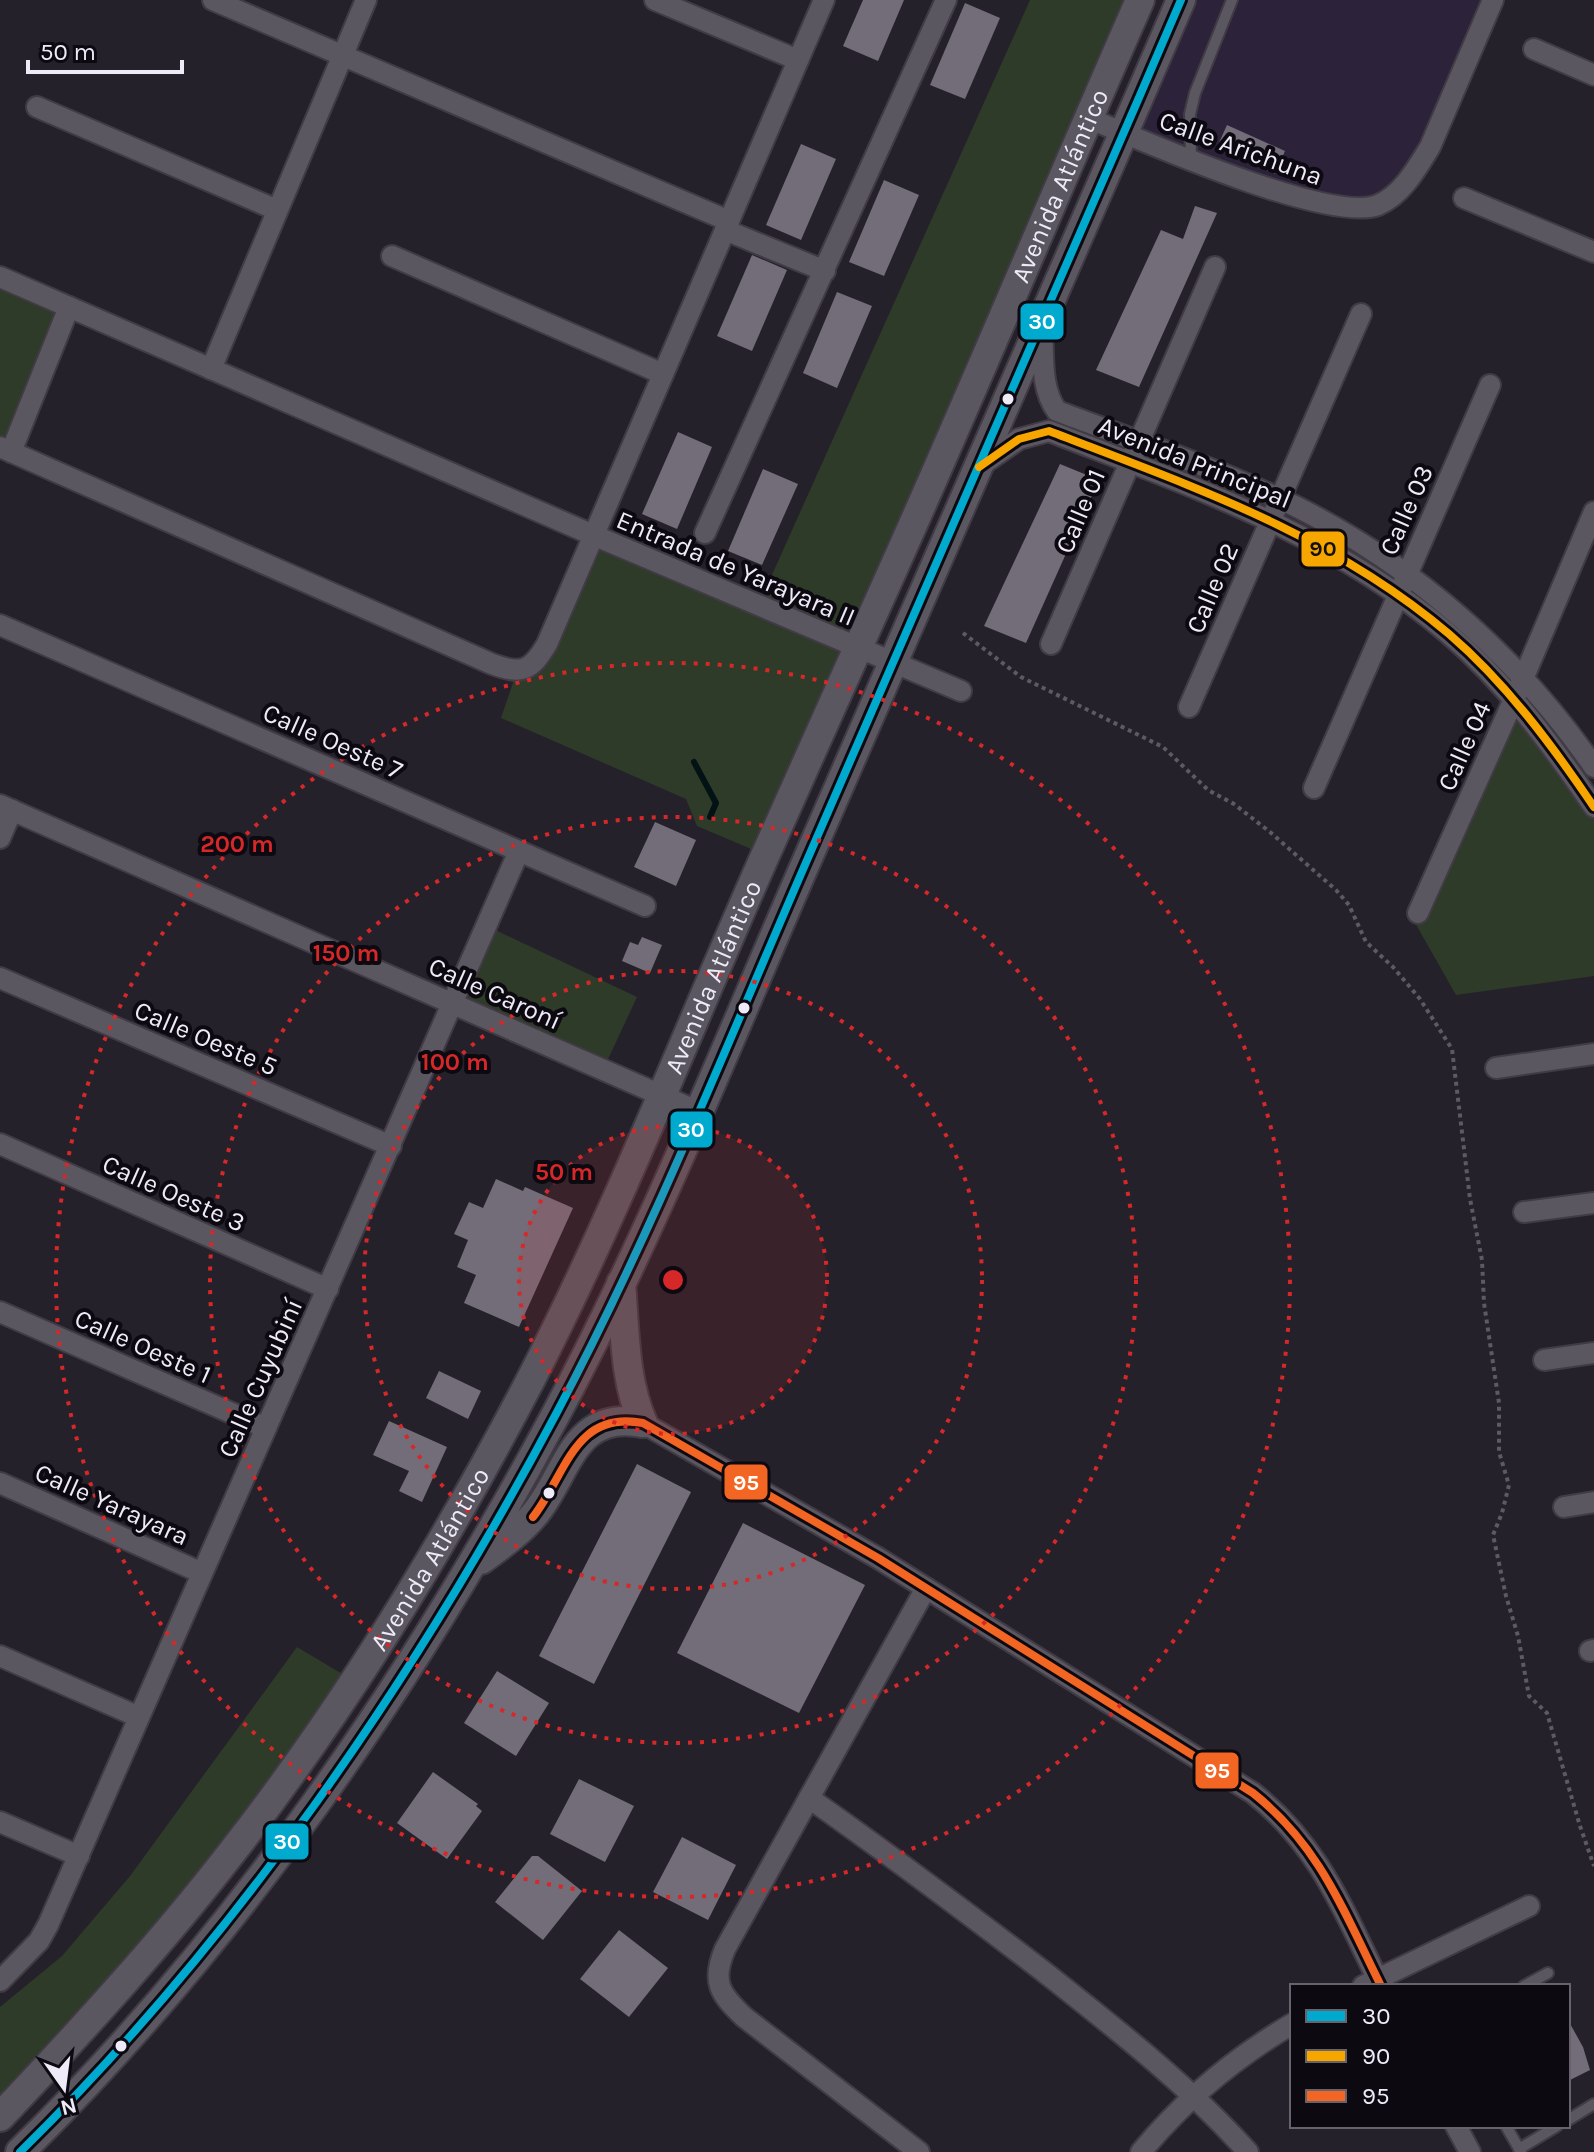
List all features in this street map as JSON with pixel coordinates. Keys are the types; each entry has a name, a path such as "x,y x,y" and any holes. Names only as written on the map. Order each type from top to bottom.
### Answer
{"main road":[{"name":"Avenida Atlántico","path":"0,2117 103,2006 235,1849 401,1609 488,1458 587,1263 1140,0"},
{"name":"Avenida Atlántico","path":"20,2152 146,2017 276,1855 384,1705 468,1570 557,1413 697,1111 1181,0"},
{"path":"620,1281 630,1384 643,1423"},
{"path":"468,1570 521,1530 534,1516 579,1442 610,1422 622,1419 643,1423"}],"street":[{"path":"213,0 825,271"},
{"path":"211,369 366,0"},
{"path":"655,0 798,60"},
{"path":"69,307 5,450 507,670 525,669 540,656 824,0"},
{"path":"705,533 946,0"},
{"name":"Calle Arichuna","path":"1088,118 1264,187 1330,207 1352,209 1380,205 1401,188 1430,147 1493,0"},
{"path":"1534,49 1594,75"},
{"path":"37,107 277,210"},
{"path":"1464,198 1594,252"},
{"path":"392,256 663,374"},
{"name":"Calle 01","path":"1051,644 1215,267"},
{"name":"Entrada de Yarayara II","path":"0,277 961,691"},
{"name":"Calle 02","path":"1189,707 1361,314"},
{"name":"Avenida Principal","path":"1042,323 1045,385 1050,402 1057,411 1279,499 1348,536 1406,574 1466,621 1523,679 1594,767"},
{"name":"Calle 03","path":"1314,788 1490,385"},
{"name":"Avenida Principal","path":"979,467 1019,439 1049,431 1270,519 1342,558 1398,594 1455,640 1536,727 1594,807"},
{"name":"Calle 04","path":"1418,913 1514,701 1594,512"},
{"name":"Calle Oeste 7","path":"0,625 645,906"},
{"path":"0,838 6,808"},
{"name":"Calle Caroní","path":"6,808 697,1111"},
{"name":"Calle Cuyubiní","path":"0,1981 39,1941 48,1925 519,851"},
{"name":"Calle Oeste 5","path":"0,978 391,1146"},
{"path":"1496,1068 1594,1054"},
{"name":"Calle Oeste 3","path":"0,1144 328,1289"},
{"path":"1524,1212 1594,1203"},
{"name":"Calle Oeste 1","path":"0,1312 266,1428"},
{"path":"1544,1360 1594,1353"},
{"path":"643,1423 926,1588 1229,1776 1275,1811 1312,1854 1332,1888 1374,1983 1529,1906"},
{"name":"Calle Yarayara","path":"0,1483 202,1573"},
{"path":"1564,1507 1594,1502"},
{"path":"919,2152 744,2017 729,2003 717,1977 725,1949 926,1588"},
{"path":"0,1656 139,1717"},
{"path":"809,1798 912,1869 1086,2005 1195,2095 1248,2152"},
{"path":"0,1822 79,1856"},
{"path":"1141,2152 1195,2095 1237,2059 1290,2025"},
{"path":"1457,2128 1470,2152"}],"lane":[{"path":"1191,159 1190,114 1195,93 1232,0"},
{"path":"1528,1984 1548,1973"},
{"path":"1570,2119 1594,2104"},
{"path":"1507,2128 1520,2150 1554,2128"}],"path":[{"path":"963,633 1021,677 1163,747 1208,790 1234,804 1270,832 1349,905 1366,942 1393,967 1420,999 1452,1049 1499,1403 1499,1452 1509,1485 1493,1535 1529,1696 1547,1713 1594,1866"}],"shaded area":[{"path":"1181,0 1493,0 1401,188 1352,209 1124,133"}],"green space":[{"path":"1030,0 1140,0 765,855 697,826 686,799 501,718 517,671 525,669 593,535 758,606"},
{"path":"0,277 69,307 11,452 0,447"},
{"path":"1514,701 1594,807 1594,976 1456,995 1414,921"},
{"path":"487,926 637,997 603,1070 454,1004"},
{"path":"297,1647 354,1681 0,2117 0,2007 62,1956 130,1876"}],"building":[{"path":"863,0 904,0 878,61 843,46"},
{"path":"965,3 1000,18 965,99 930,85"},
{"path":"1227,125 1285,151 1275,174 1217,147"},
{"path":"801,144 836,159 801,240 766,225"},
{"path":"884,180 919,195 884,276 849,262"},
{"path":"1195,206 1217,213 1139,387 1096,370 1161,230 1183,239"},
{"path":"752,255 787,270 752,351 717,336"},
{"path":"837,292 872,306 837,388 803,373"},
{"path":"678,432 712,447 677,529 642,514"},
{"path":"1060,464 1099,480 1026,643 984,626"},
{"path":"763,469 798,484 762,565 728,551"},
{"path":"655,822 696,840 676,886 634,867"},
{"path":"642,937 662,945 650,973 622,961 630,942 638,945"},
{"path":"496,1179 523,1191 525,1187 573,1208 519,1327 464,1303 476,1275 457,1267 468,1240 454,1234 469,1202 483,1208"},
{"path":"439,1371 481,1391 468,1419 426,1398"},
{"path":"389,1421 447,1447 422,1502 399,1491 409,1471 373,1455"},
{"path":"637,1464 691,1492 594,1684 539,1656"},
{"path":"743,1523 865,1585 799,1713 677,1653"},
{"path":"497,1671 549,1703 516,1756 464,1723"},
{"path":"433,1772 478,1804 476,1806 482,1811 447,1859 397,1823"},
{"path":"579,1779 634,1806 605,1862 550,1834"},
{"path":"682,1837 736,1865 708,1920 653,1892"},
{"path":"532,1856 538,1856 582,1891 543,1940 495,1902"},
{"path":"619,1930 668,1968 629,2017 580,1979"},
{"path":"1570,2024 1583,2047 1590,2070 1570,2080"}],"waterway":[{"path":"694,762 716,803 710,817"}],"transit line":[{"name":"30","path":"20,2152 99,2071 175,1985 247,1896 316,1803 443,1611 556,1414 625,1276 689,1135 1181,0"},
{"name":"90","path":"979,467 1019,439 1049,431 1207,493 1308,540 1403,599 1470,653 1527,716 1594,807"},
{"name":"95","path":"533,1517 574,1449 587,1436 601,1426 620,1422 643,1423 878,1558 1253,1793 1276,1813 1313,1858 1342,1906 1380,1984"}]}
